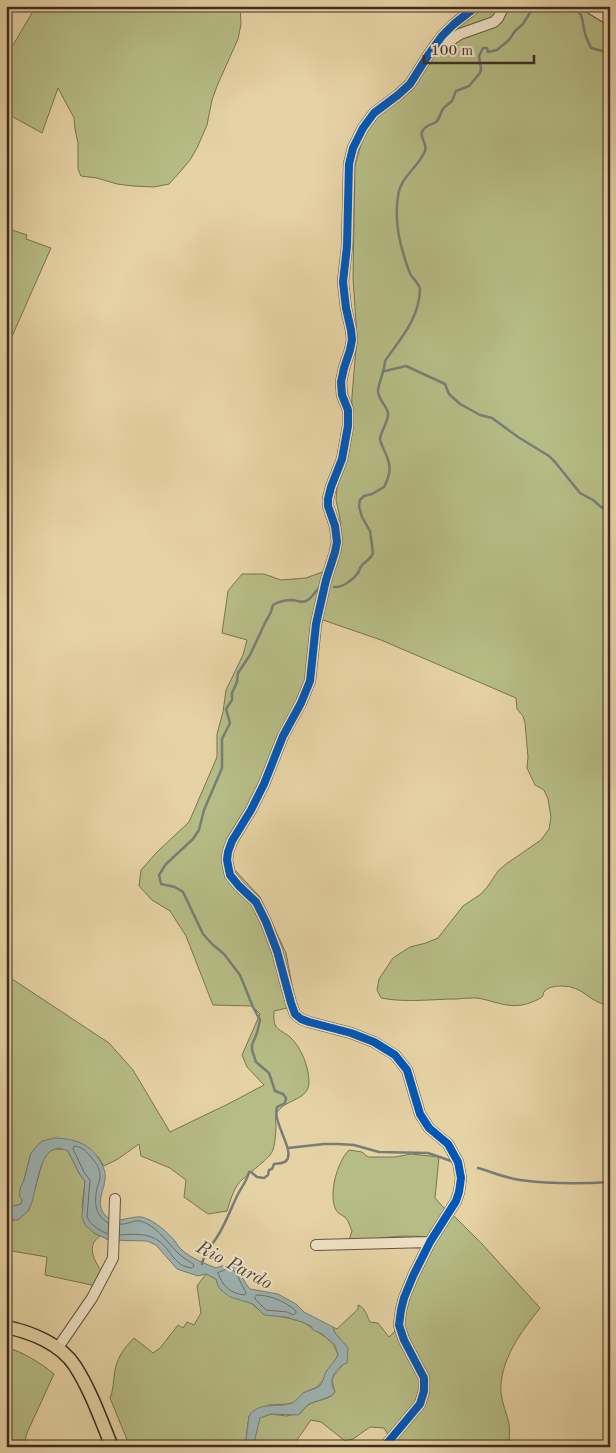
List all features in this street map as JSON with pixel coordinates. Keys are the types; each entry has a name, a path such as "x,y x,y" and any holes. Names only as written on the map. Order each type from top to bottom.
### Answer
{"main road":[{"path":"6,1327 25,1332 46,1341 75,1365 92,1397 112,1447"}],"street":[{"path":"384,1447 420,1404 424,1391 424,1378 404,1340 399,1324 404,1298 430,1242 453,1207 459,1192 461,1178 458,1162 448,1144 429,1128 420,1114 407,1070 395,1055 374,1042 351,1033 309,1022 301,1019 296,1014 266,922 256,902 230,875 227,860 232,841 252,810 283,736 301,703 310,681 316,624 337,542 328,499 342,459 348,426 348,410 342,395 341,382 352,340 343,282 347,246 349,164 363,128 374,113 410,84 428,54 442,36 477,6"},
{"path":"428,54 460,34 494,22 504,6"},
{"path":"587,6 610,20"},
{"path":"57,1349 92,1298 110,1266 115,1242 116,1199"},
{"path":"316,1245 430,1242"}],"green space":[{"path":"36,6 240,6 241,24 238,39 217,86 207,125 190,160 169,184 154,187 133,186 81,176 78,169 78,143 74,118 58,88 42,133 6,113 6,57"},
{"path":"471,6 610,6 610,1005 603,1004 569,986 548,989 539,999 516,1006 477,998 409,1001 381,998 377,990 379,979 393,958 410,947 438,938 463,906 481,894 498,871 541,840 549,829 551,817 548,799 544,790 535,785 527,768 525,723 523,716 517,709 516,698 381,640 323,620 320,627 315,668 230,847 233,868 260,897 286,953 296,1006 274,1011 274,1022 277,1027 294,1041 301,1052 308,1070 308,1088 302,1096 278,1111 272,1152 267,1159 239,1183 233,1193 227,1211 208,1214 184,1197 186,1180 170,1168 141,1156 139,1144 118,1159 104,1166 98,1157 42,1141 31,1153 20,1189 21,1204 6,1205 6,975 109,1043 133,1070 170,1132 264,1085 247,1067 242,1055 260,1014 252,1006 213,1005 186,936 170,911 152,900 139,886 141,870 189,822 217,757 217,734 226,690 243,655 247,640 222,633 228,591 242,574 264,574 281,580 306,578 325,571 340,537 340,518 336,500 337,488 351,434 357,337 353,278 355,166 366,126"},
{"path":"6,228 27,235 26,239 51,248 6,350"},
{"path":"55,1149 68,1151 85,1181 82,1207 94,1233 100,1236 94,1242 92,1251 104,1276 101,1287 45,1275 47,1257 6,1250 6,1220 13,1221 29,1210 43,1160 48,1152"},
{"path":"349,1150 362,1152 368,1157 395,1157 411,1154 439,1157 435,1198 483,1245 540,1308 519,1337 507,1358 501,1381 502,1401 509,1424 509,1447 399,1447 393,1443 384,1428 370,1427 353,1439 345,1441 321,1422 311,1420 292,1447 253,1447 259,1418 271,1414 286,1416 301,1413 309,1405 328,1398 335,1392 333,1379 344,1362 348,1348 335,1333 333,1327 337,1329 358,1309 358,1305 364,1310 370,1322 378,1323 389,1337 396,1330 414,1277 425,1237 396,1237 348,1243 352,1231 345,1217 336,1210 333,1188 341,1162"},
{"path":"206,1274 216,1279 218,1285 225,1292 251,1303 261,1311 306,1324 329,1340 338,1355 317,1387 303,1393 295,1402 269,1405 249,1416 245,1447 130,1447 110,1398 118,1361 123,1351 134,1338 153,1353 160,1348 178,1325 183,1328 187,1322 194,1325 201,1313 197,1286"},
{"path":"6,1347 31,1358 54,1374 27,1433 23,1447 6,1447"}],"water":[{"path":"55,1138 69,1139 81,1143 96,1155 105,1174 100,1202 102,1211 109,1218 119,1220 135,1217 145,1218 165,1231 181,1249 194,1258 216,1268 231,1263 238,1268 250,1289 278,1294 296,1304 304,1312 333,1327 335,1333 348,1348 347,1363 338,1368 333,1377 332,1385 335,1392 327,1398 309,1404 298,1415 271,1414 260,1418 253,1447 245,1447 249,1416 253,1411 258,1408 292,1403 303,1393 318,1387 338,1355 335,1345 322,1334 313,1330 311,1326 286,1317 264,1315 253,1304 230,1297 221,1290 216,1279 206,1274 198,1276 177,1269 156,1245 147,1241 109,1240 94,1233 85,1225 82,1217 85,1181 68,1151 58,1149 50,1152 44,1159 40,1169 32,1202 28,1210 18,1220 6,1220 6,1205 21,1204 20,1189 31,1153 42,1141"}],"waterway":[{"path":"334,587 344,585 353,578 373,553 370,531 362,517 359,506 360,500 364,496 384,487 390,468 380,439 388,413 378,390 385,361 408,328 419,300 420,287 409,271 399,234 397,216 399,189 425,151 423,130 437,121 443,109 452,101 456,91 469,86 480,73 479,56 483,48 487,48 488,52 497,50 523,24 534,6"},
{"path":"571,6 581,15 585,35 591,48 610,53"},
{"path":"605,6 610,10"},
{"path":"385,371 406,366 445,384 449,394 460,404 480,415 492,418 549,456 580,493 610,511"},
{"name":"Rio Pardo","path":"202,1264 249,1172 257,1177 264,1178 268,1175 269,1170 272,1169 274,1164 286,1161 288,1151 276,1114 277,1107 285,1103 286,1098 283,1094 275,1091 269,1073 256,1062 252,1045 260,1020 240,975 224,954 203,934 183,892 175,887 161,884 159,875 166,864 193,839 199,830 204,810 222,768 222,739 230,723 226,709 232,700 232,693 237,682 238,673 250,655 273,605 293,600 306,601 320,587"},
{"path":"288,1148 324,1144 354,1145 379,1152 428,1153 454,1162"},
{"path":"478,1168 520,1180 565,1183 610,1182"}],"cycle path":[{"path":"384,1447 420,1404 424,1391 424,1378 404,1340 399,1325 401,1310 413,1276 430,1242 456,1201 461,1178 458,1162 448,1144 429,1128 420,1114 407,1070 395,1055 374,1042 351,1033 309,1022 295,1014 277,951 266,922 256,902 230,875 227,860 232,841 264,784 283,736 301,703 310,681 316,624 337,542 328,499 342,459 348,426 348,410 342,395 341,382 352,340 343,282 347,246 349,164 353,148 363,128 374,113 410,84 442,36 477,6"}]}
